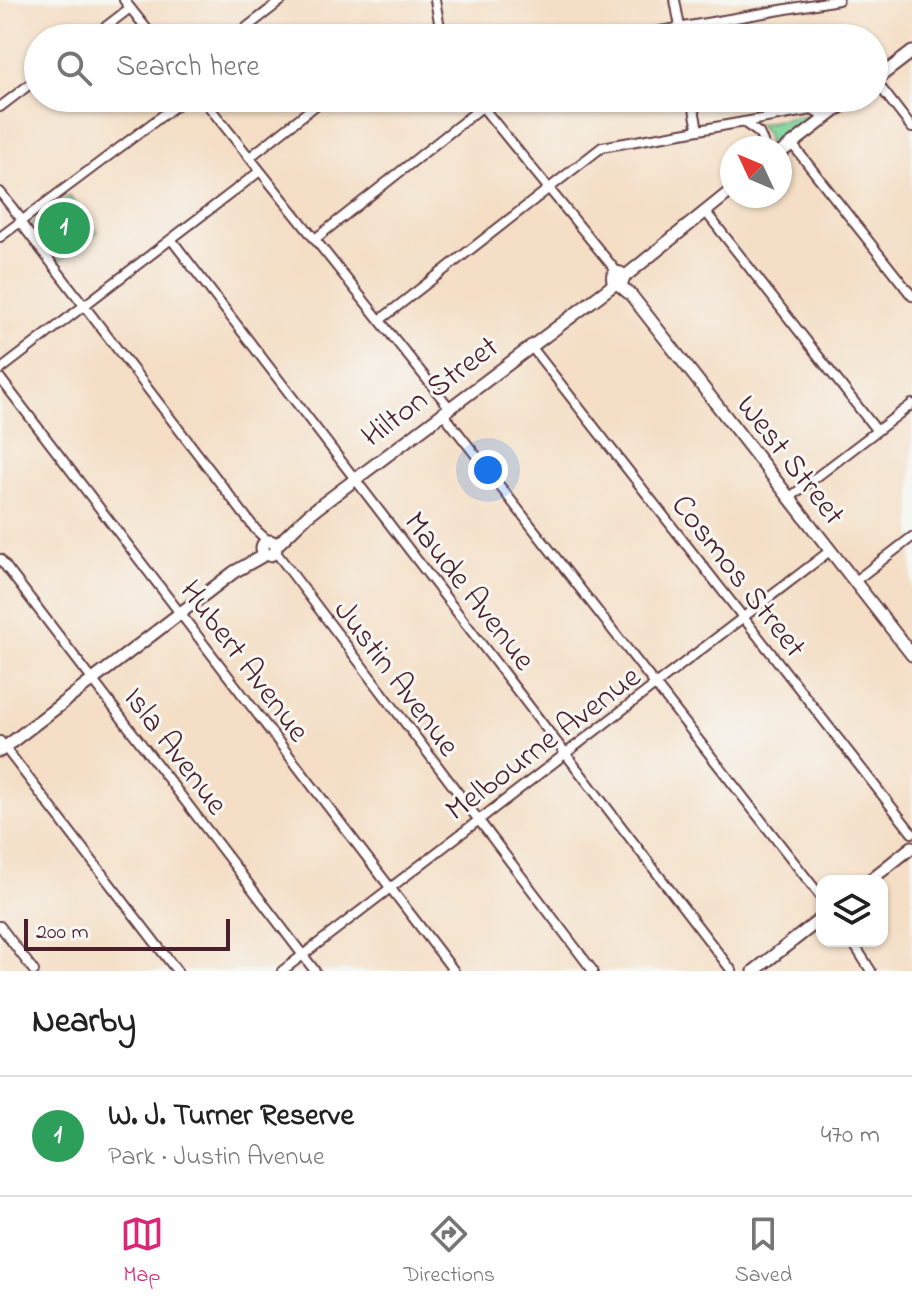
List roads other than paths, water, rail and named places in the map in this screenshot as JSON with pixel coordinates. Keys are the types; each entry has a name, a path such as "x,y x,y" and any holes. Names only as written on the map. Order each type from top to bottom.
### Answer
{"street":[{"path":"251,24 282,0"},
{"path":"435,0 439,24"},
{"path":"675,0 679,24"},
{"path":"703,24 838,0"},
{"path":"106,24 127,4 143,24"},
{"path":"888,70 912,52"},
{"path":"0,107 24,89"},
{"path":"888,98 912,128"},
{"path":"0,237 167,112"},
{"path":"213,112 380,320 655,685 816,890"},
{"path":"250,157 307,112"},
{"path":"315,239 476,112"},
{"name":"West Street","path":"486,112 912,655"},
{"path":"695,112 698,130"},
{"path":"380,320 602,147 800,112"},
{"path":"816,112 826,118"},
{"path":"834,112 792,144 912,296"},
{"path":"742,122 760,136"},
{"path":"0,370 260,171"},
{"name":"Justin Avenue","path":"0,192 593,971"},
{"name":"Hilton Street","path":"2,746 269,548 720,199"},
{"path":"705,211 877,431"},
{"name":"Maude Avenue","path":"171,239 732,971"},
{"name":"Cosmos Street","path":"530,345 912,833"},
{"name":"Hubert Avenue","path":"0,378 454,971"},
{"path":"789,498 912,404"},
{"path":"855,581 912,537"},
{"name":"Melbourne Avenue","path":"282,971 831,550"},
{"name":"Isla Avenue","path":"0,559 315,971"},
{"path":"2,746 177,971"},
{"path":"877,875 912,847"},
{"path":"754,971 816,923"},
{"path":"0,926 34,971"},
{"path":"856,947 871,971"}],"place":[{"name":"W. J. Turner Reserve","path":"64,228"}]}
